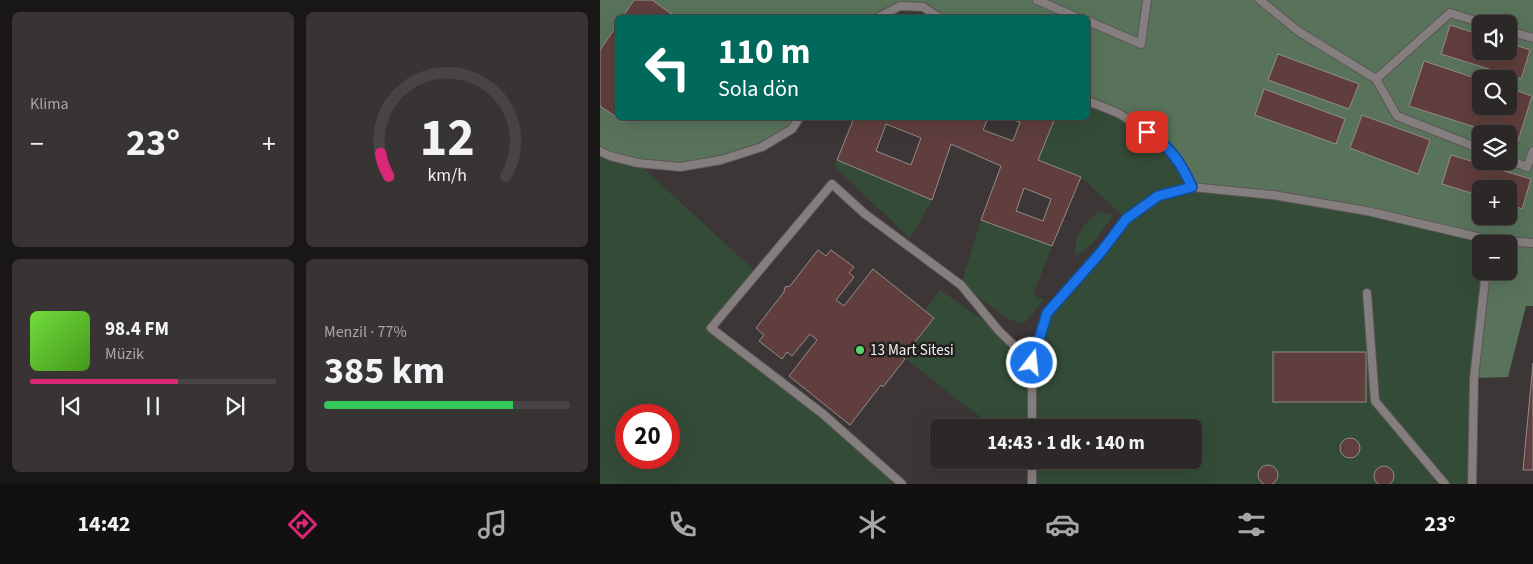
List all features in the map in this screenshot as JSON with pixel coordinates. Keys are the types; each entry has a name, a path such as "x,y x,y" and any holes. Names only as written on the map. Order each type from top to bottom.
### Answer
{"lane":[{"path":"1037,0 1071,15"},
{"path":"1090,22 1141,44 1147,0"},
{"path":"1260,0 1298,31 1376,79 1398,116 1472,145"},
{"path":"883,15 900,6 923,7 935,15"},
{"path":"1376,79 1450,13 1472,20"},
{"path":"1517,33 1533,38"},
{"path":"1090,102 1118,113 1162,141 1184,168 1192,187"},
{"path":"600,151 610,156 638,163 680,167 721,160 762,147 792,129 798,120"},
{"path":"1517,163 1527,167 1533,151"},
{"path":"902,484 823,414 711,328 832,184 865,214 961,285 999,330 1032,363"},
{"path":"1032,419 1032,363 1047,313 1101,252 1126,219 1158,196 1192,187 1273,195 1367,212 1472,238"},
{"path":"1517,243 1533,243"},
{"path":"1472,484 1474,378 1485,280"},
{"path":"1367,293 1374,401 1445,484"},
{"path":"1032,469 1032,484"}],"green space":[{"path":"600,0 1533,0 1533,306 1526,306 1508,377 1474,378 1485,280 1517,280 1517,235 1472,235 1367,211 1192,187 1162,141 1118,113 1090,102 1090,15 937,15 923,7 900,6 883,15 615,15 615,120 798,120 792,129 762,147 680,167 638,163 600,151"},
{"path":"1090,102 1367,211 1472,239 1472,280 1485,280 1474,378 1472,484 1032,484 1032,469 1202,469 1202,419 983,419 903,357 934,318 925,310 940,290 999,331 1032,362 1047,313 1126,219 1081,177 1038,160 1054,120 1090,120"},
{"path":"600,151 638,163 757,273 711,328 823,414 902,484 600,484"},
{"path":"837,160 932,200 910,238 834,166"},
{"path":"1099,211 1113,215 1091,244 1075,256 1076,239 1083,227"},
{"path":"981,220 1052,246 1033,295 1044,300 1024,323 1010,320 961,285"}],"building":[{"path":"634,0 652,0 673,15 624,15"},
{"path":"1450,25 1472,32 1472,60 1517,60 1517,46 1530,50 1521,79 1517,78 1517,70 1492,70 1441,54"},
{"path":"615,28 615,116 600,106 600,50"},
{"path":"1278,54 1359,84 1349,109 1268,80"},
{"path":"1424,61 1472,77 1472,115 1517,115 1517,91 1532,96 1518,141 1517,125 1472,126 1409,106"},
{"path":"1264,89 1345,119 1336,144 1255,115"},
{"path":"1362,115 1430,140 1418,174 1350,148"},
{"path":"853,120 987,120 983,130 1013,141 1020,122 1014,120 1054,120 1038,160 1081,177 1052,246 981,220 1001,166 951,144 932,200 837,160","holes":["886,124 921,138 911,165 876,151","1024,188 1051,199 1043,221 1016,211"]},
{"path":"1451,155 1472,161 1472,170 1501,170 1531,179 1522,209 1517,207 1517,180 1472,180 1472,193 1442,184"},
{"path":"818,250 826,256 831,250 854,267 849,273 854,277 836,300 844,306 873,269 934,318 903,357 905,359 883,387 881,385 850,425 789,376 817,340 810,334 792,356 787,352 782,359 759,341 764,335 756,328 784,292 785,287 790,286"},
{"path":"1273,352 1366,352 1366,402 1273,402"},
{"path":"1533,363 1533,470 1523,470"},
{"path":"1350,438 1357,441 1360,448 1357,455 1350,458 1343,455 1340,448 1343,441"},
{"path":"1268,465 1275,468 1278,475 1275,482 1268,485 1261,482 1258,475 1261,468"},
{"path":"1384,466 1391,469 1394,476 1391,483 1384,486 1377,483 1374,476 1377,469"}],"place":[{"name":"13 Mart Sitesi","path":"860,350"}],"route":[{"path":"1032,363 1047,313 1101,252 1126,219 1158,196 1192,187 1184,168 1162,141 1147,132"}]}
